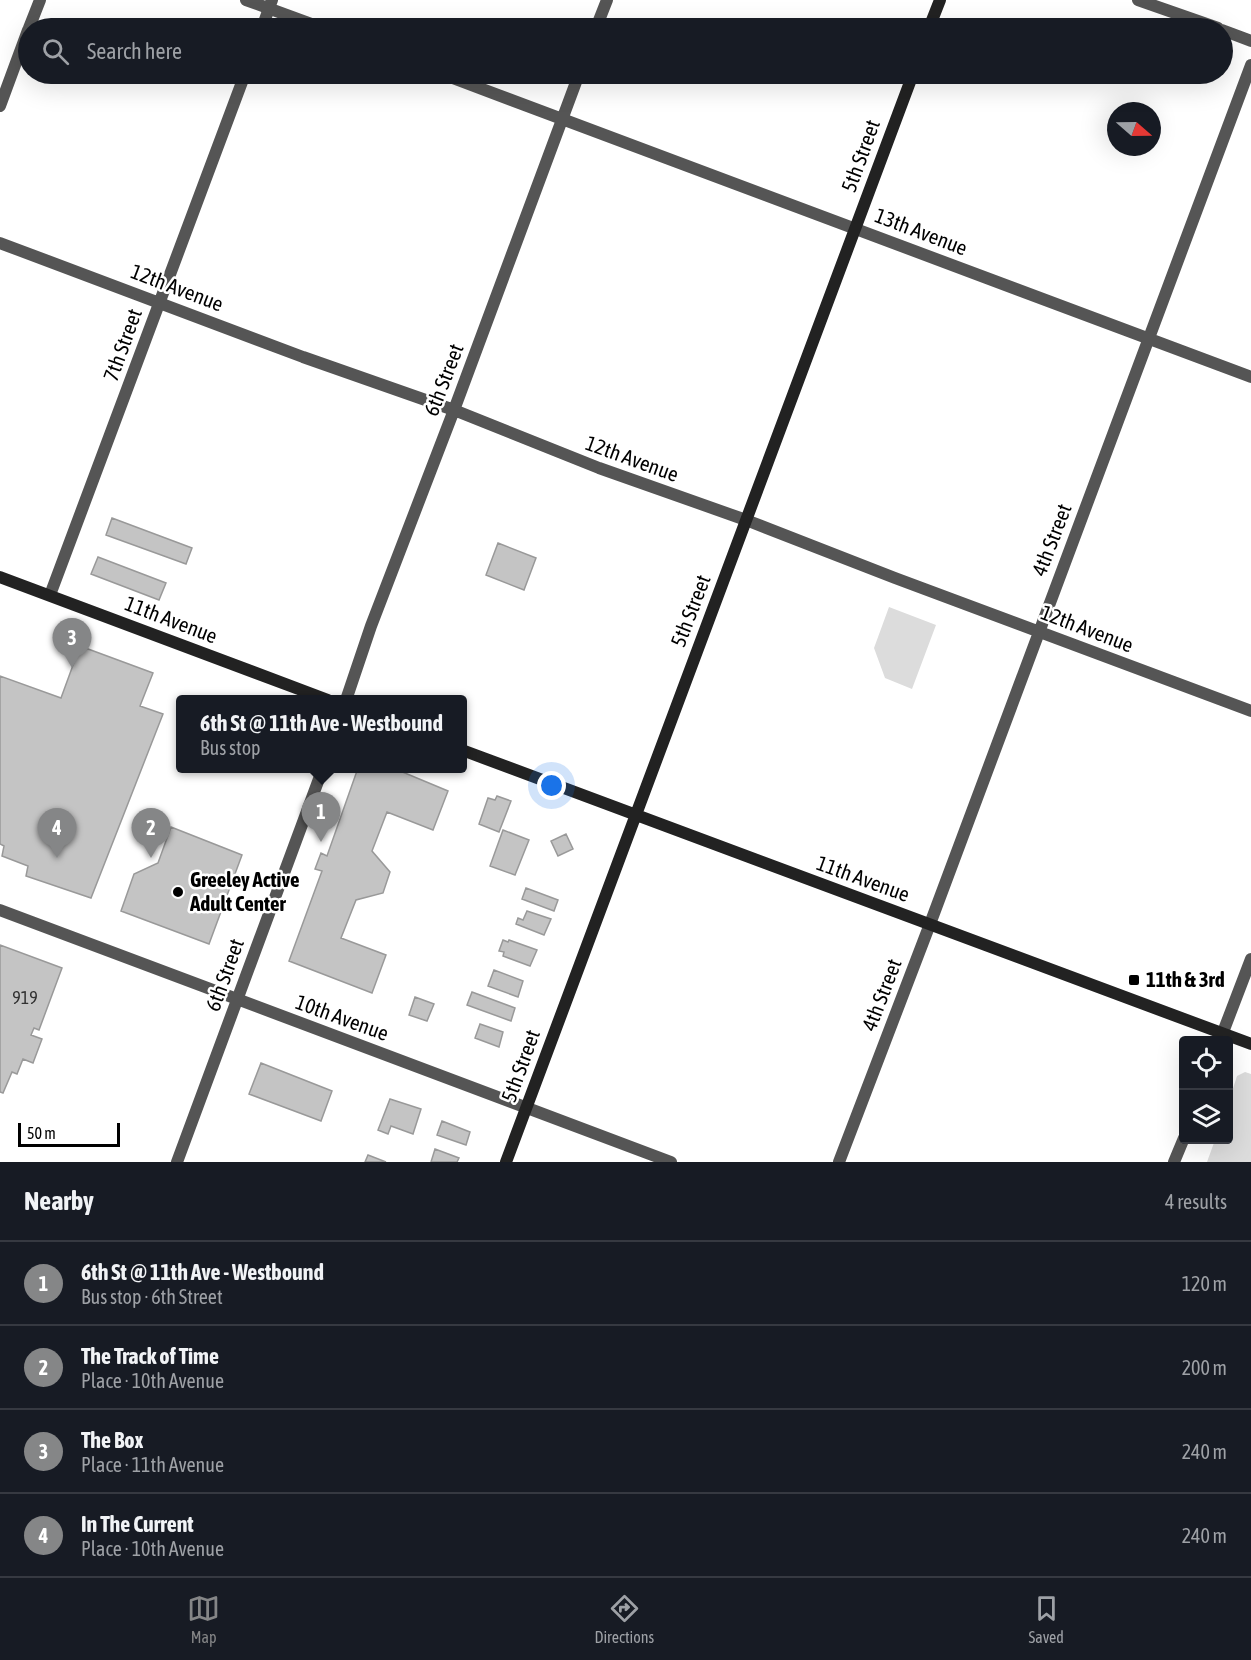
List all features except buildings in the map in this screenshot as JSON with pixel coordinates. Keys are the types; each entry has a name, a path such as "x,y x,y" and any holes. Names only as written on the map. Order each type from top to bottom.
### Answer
{"main road":[{"path":"933,18 940,0"},
{"name":"5th Street","path":"506,1162 909,84"},
{"name":"11th Avenue","path":"0,577 317,695"},
{"name":"11th Avenue","path":"467,752 930,924 1219,1036"},
{"name":"11th Avenue","path":"1233,1040 1251,1044"}],"street":[{"path":"33,18 40,0"},
{"path":"246,0 271,4 301,18"},
{"path":"600,18 607,0"},
{"path":"1138,0 1189,18"},
{"path":"1233,34 1251,41"},
{"path":"0,106 18,58"},
{"name":"4th Street","path":"839,1162 1251,65"},
{"name":"7th Street","path":"50,595 241,84"},
{"name":"13th Avenue","path":"469,84 1251,377"},
{"name":"6th Street","path":"347,695 371,626 575,84"},
{"name":"12th Avenue","path":"0,243 303,357 454,410 599,468 746,520 1251,711"},
{"name":"6th Street","path":"177,1162 321,773"},
{"name":"10th Avenue","path":"0,910 671,1162"},
{"path":"1222,1036 1251,959"},
{"path":"1174,1162 1182,1144"}],"shaded area":[{"path":"889,607 936,625 912,689 885,678 874,648"},
{"path":"1245,1072 1251,1074 1251,1162 1207,1162 1214,1144 1233,1144 1233,1088 1237,1076"}],"place":[{"name":"The Box","path":"72,668"},
{"name":"6th St @ 11th Ave - Westbound","path":"321,842"},
{"name":"In The Current","path":"57,858"},
{"name":"The Track of Time","path":"151,858"},
{"name":"Greeley Active Adult Center","path":"178,892"},
{"name":"11th & 3rd","path":"1134,980"}]}
